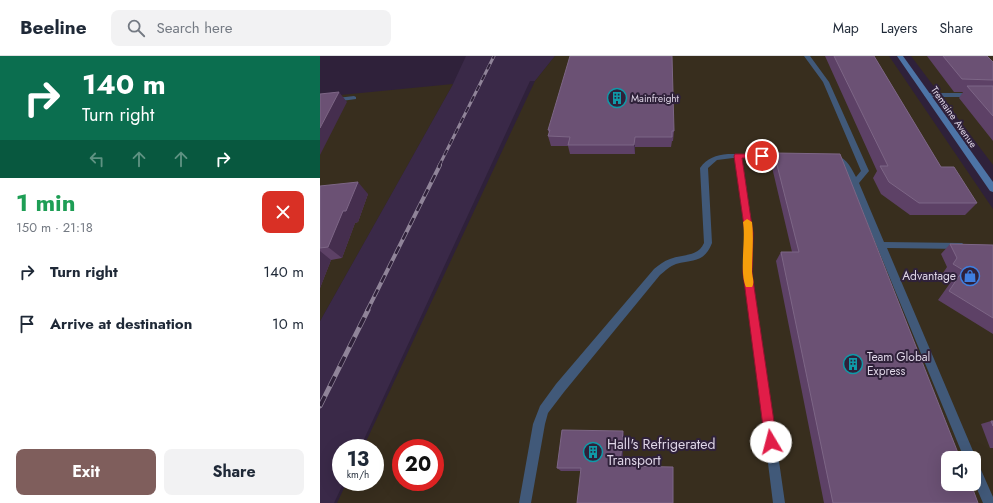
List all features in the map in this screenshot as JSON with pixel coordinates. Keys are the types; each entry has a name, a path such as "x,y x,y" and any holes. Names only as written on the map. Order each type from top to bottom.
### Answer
{"main road":[{"name":"Tremaine Avenue","path":"900,56 993,189"}],"lane":[{"path":"807,56 826,82 865,171 855,183"},
{"path":"927,94 993,95"},
{"path":"320,102 354,98"},
{"path":"525,503 539,424 544,410 560,388 657,272 672,262 696,258 707,248 704,168 710,161 719,156 796,156"},
{"path":"738,156 749,233 748,273 779,503"},
{"path":"823,156 842,159 855,183 967,451"},
{"path":"881,245 971,246"},
{"path":"981,484 989,503"}],"shaded area":[{"path":"466,56 555,56 535,81 530,81 364,439 332,439 332,491 340,491 334,503 320,503 320,321 453,84"},
{"path":"555,56 889,56 993,209 993,503 337,503 343,491 384,491 384,439 367,439 535,81"},
{"path":"911,56 993,56 993,165"},
{"path":"453,84 392,193 320,321 320,97"}],"building":[{"name":"Mainfreight","path":"570,56 672,56 674,131 672,131 672,137 635,137 634,145 568,145 570,137 548,136 550,130 548,130"},
{"path":"834,56 874,56 941,167 954,167 977,203 919,203 889,182 880,166 888,166"},
{"path":"943,56 987,56 993,62 993,80 962,79"},
{"path":"967,86 993,86 993,116"},
{"path":"339,92 320,128 320,94"},
{"name":"Team Global Express","path":"774,153 840,154 957,451 941,451 941,491 974,491 978,503 833,503 781,252 799,252"},
{"path":"358,182 346,211 343,211 328,247 320,248 320,186"},
{"path":"950,244 993,245 993,318 949,291 963,270 953,264 957,258"},
{"name":"Hall's Refrigerated Transport","path":"562,430 623,431 620,466 673,467 673,503 577,503 581,468 557,468"}],"railway":[{"path":"439,166 494,56"},
{"path":"367,311 440,165"},
{"path":"320,406 368,310"}],"slow traffic":[{"path":"747,222 749,233 749,284"}],"place":[{"name":"Mainfreight","path":"617,98"},
{"name":"Advantage","path":"970,276"},
{"name":"Team Global Express","path":"853,364"},
{"name":"Hall's Refrigerated Transport","path":"593,452"}],"route":[{"path":"762,156 738,156 749,233 748,273 771,442"}]}
